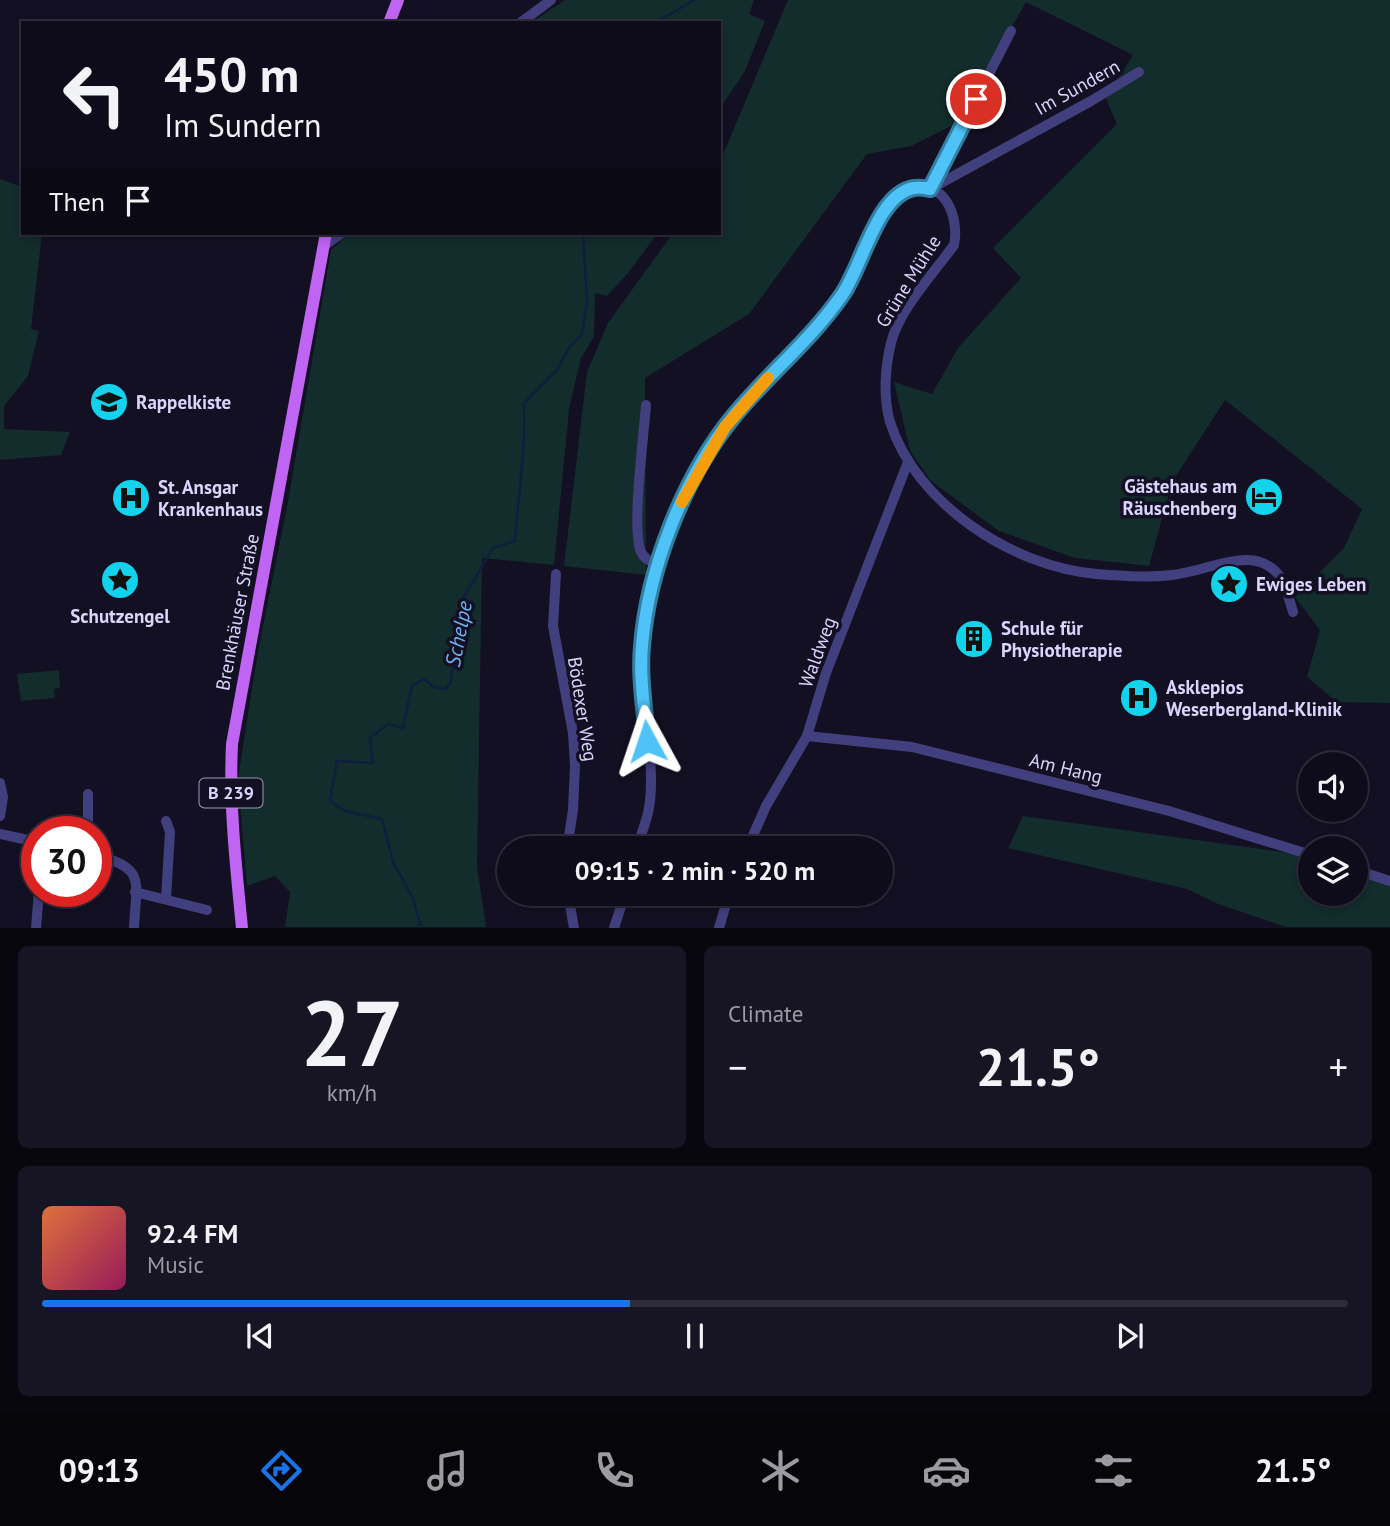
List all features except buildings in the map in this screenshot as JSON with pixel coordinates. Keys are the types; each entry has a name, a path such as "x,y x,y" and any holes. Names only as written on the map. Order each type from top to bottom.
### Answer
{"main road":[{"path":"390,21 398,0"},
{"name":"B 239","path":"324,246 326,235"},
{"name":"Brenkhäuser Straße","path":"242,928 232,830 232,744 324,246"}],"street":[{"path":"523,21 551,0"},
{"path":"641,836 648,813 649,780 642,645 652,587 670,529 691,484 725,427 836,303 858,267 883,212 898,194 914,188 930,189 1012,32"},
{"name":"Im Sundern","path":"930,189 1139,72"},
{"name":"Grüne Mühle","path":"930,189 949,201 954,214 954,245 904,314 891,340 886,382 890,420 908,462 928,487 964,520 993,541 1030,558 1093,574 1174,575 1257,560 1272,566 1282,577 1293,612"},
{"path":"324,246 339,235"},
{"path":"646,405 639,543 642,555 659,563"},
{"name":"Waldweg","path":"753,836 766,806 807,736 826,673 908,462"},
{"name":"Bödexer Weg","path":"556,573 554,626 573,733 575,766 569,836"},
{"name":"Am Hang","path":"807,736 912,747 1169,811 1298,851"},
{"path":"0,783 3,797 0,816"},
{"path":"88,794 88,816"},
{"path":"166,821 170,832 166,899"},
{"path":"0,834 21,839"},
{"path":"112,860 128,866 135,878 134,928"},
{"path":"1368,874 1390,881"},
{"path":"135,892 207,910"},
{"path":"570,906 574,928"},
{"path":"614,928 621,906"},
{"path":"719,928 725,906"},
{"path":"36,928 37,907"}],"green space":[{"path":"565,0 754,0 749,14 765,21 745,71 723,104 721,117 721,21 533,21"},
{"path":"788,0 1390,0 1390,703 1337,702 1307,677 1320,630 1295,597 1344,548 1362,509 1225,400 1172,482 1149,566 1075,558 999,531 931,481 910,451 894,382 932,394 958,348 1021,278 993,248 1117,124 1106,99 1133,55 1026,2 959,122 911,146 867,154 749,314 645,378 646,575 564,566 587,372 608,323 672,235 721,235 721,159"},
{"path":"0,179 21,186 21,235 42,235 31,329 39,331 28,376 4,406 4,429 70,432 61,455 0,460"},
{"path":"348,235 656,235 607,296 595,293 594,337 581,358 569,409 554,565 482,558 477,867 486,927 285,927 290,892 275,876 247,886 238,778 258,651 287,507 331,250"},
{"path":"59,670 60,688 54,689 55,698 21,701 17,674"},
{"path":"1023,816 1298,854 1298,906 1368,906 1368,874 1390,884 1390,927 1286,927 1218,904 1187,889 1008,848"}],"waterway":[{"name":"Schelpe","path":"658,21 694,0"},
{"name":"Schelpe","path":"421,928 413,898 393,862 382,819 345,811 330,801 337,761 373,763 370,738 388,724 403,728 412,686 424,679 434,687 445,689 450,684 461,602 493,548 515,541 523,454 524,403 557,370 569,348 582,334 587,302 583,235"}],"slow traffic":[{"path":"682,502 725,427 768,378"}],"place":[{"name":"Rappelkiste","path":"109,402"},
{"name":"Gästehaus am Räuschenberg","path":"1264,497"},
{"name":"St. Ansgar Krankenhaus","path":"131,498"},
{"name":"Schutzengel","path":"120,580"},
{"name":"Ewiges Leben","path":"1229,584"},
{"name":"Schule für Physiotherapie","path":"974,639"},
{"name":"Asklepios Weserbergland-Klinik","path":"1139,698"}],"route":[{"path":"647,741 642,674 645,626 652,587 670,529 691,484 735,414 836,303 858,267 883,212 898,194 914,188 930,189 976,99"}]}
